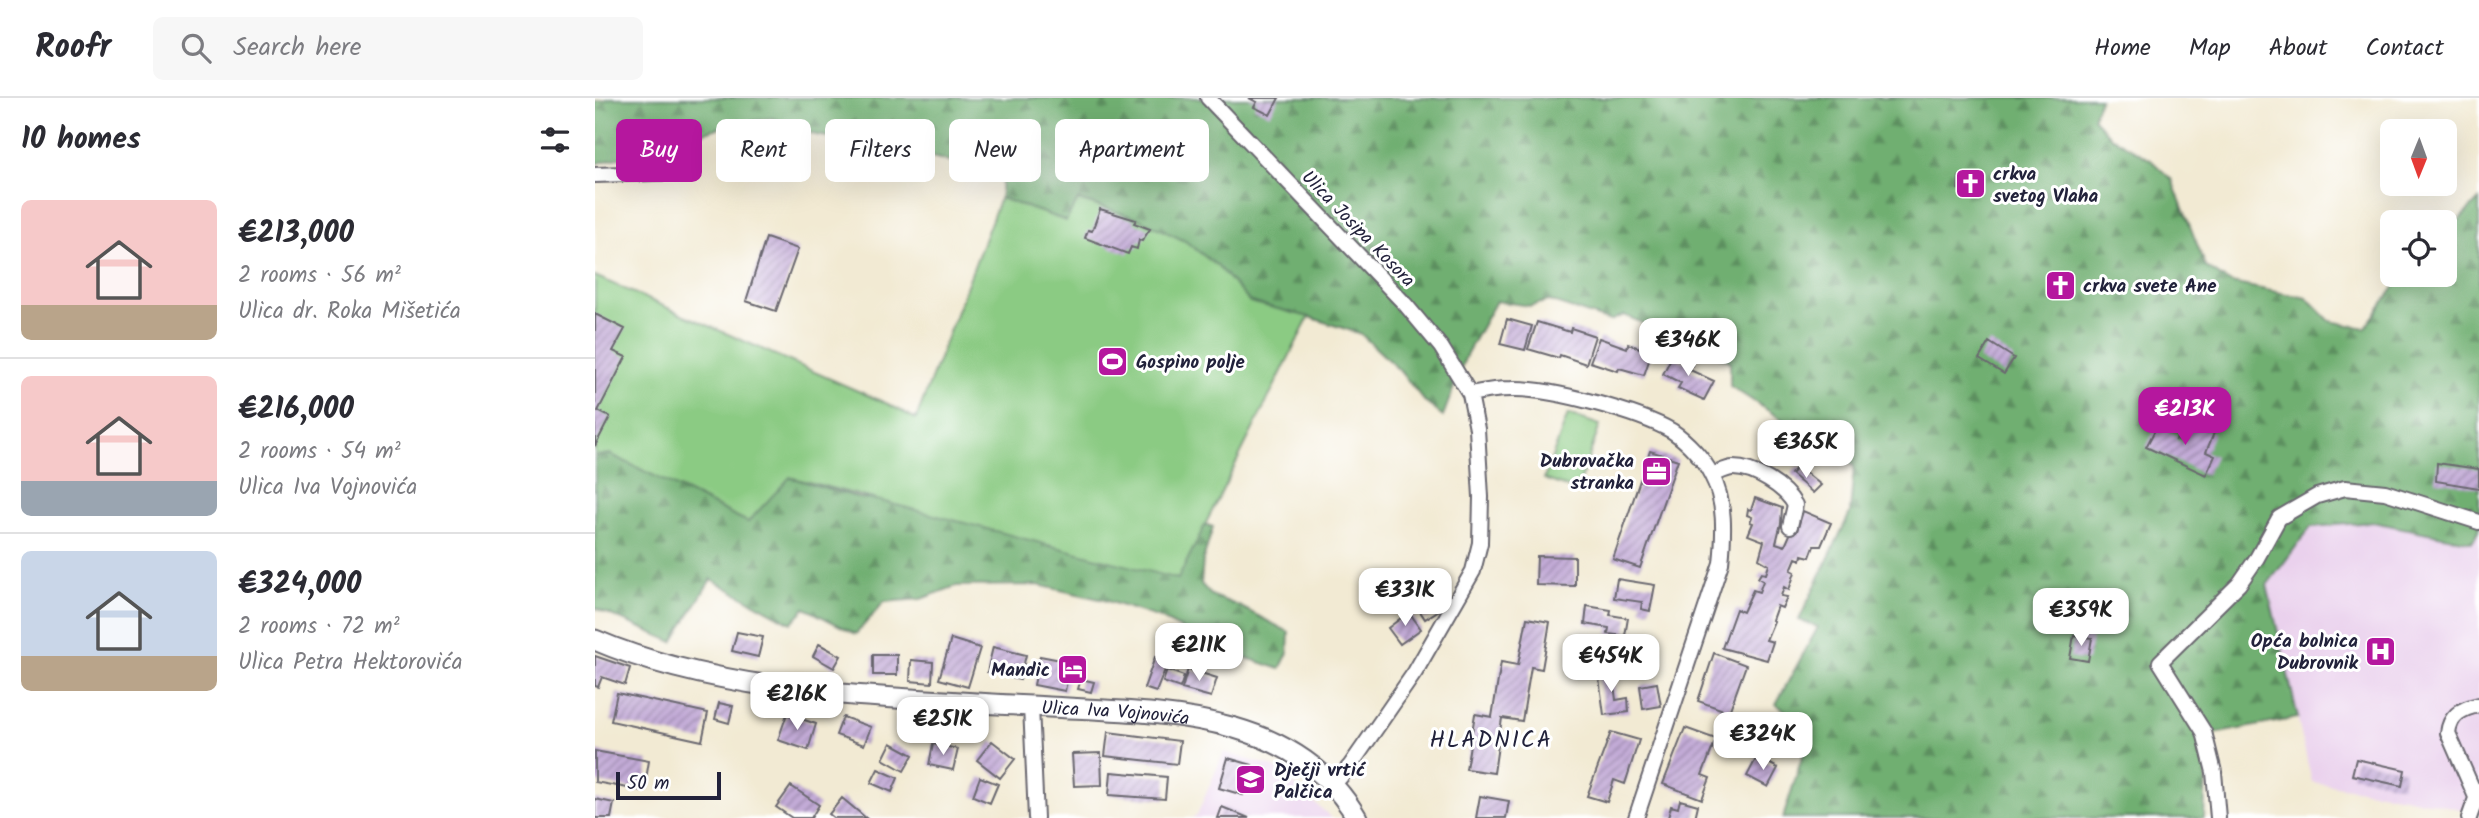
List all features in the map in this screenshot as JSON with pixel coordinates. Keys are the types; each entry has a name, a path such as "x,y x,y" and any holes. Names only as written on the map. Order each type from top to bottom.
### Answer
{"main road":[{"name":"Ulica Iva Vojnovića","path":"595,640 631,654 689,670 798,690 886,698 1163,713 1217,722 1296,754 1334,784 1357,818"}],"street":[{"name":"Ulica Josipa Kosora","path":"1208,98 1405,304 1441,347 1470,394 1477,429 1481,486 1480,543 1473,571 1415,672 1350,766 1334,784"},
{"path":"595,175 616,174"},
{"path":"1470,394 1515,389 1595,403 1631,415 1672,432 1696,452 1712,475 1721,503 1724,531 1721,563 1636,818"},
{"path":"1712,475 1732,467 1753,472 1772,483 1791,497 1795,505 1790,526"},
{"path":"2218,818 2214,772 2204,732 2160,662 2239,584 2279,518 2317,496 2345,488 2385,492 2479,522"},
{"path":"2469,818 2478,794 2448,733 2449,723 2455,715 2466,707 2479,705"},
{"path":"1031,706 1036,818"}],"shaded area":[{"name":"Opća bolnica Dubrovnik","path":"2373,522 2471,542 2479,530 2479,813 2312,782 2267,585 2311,526"},
{"name":"Dječji vrtić Palčica","path":"1224,752 1274,767 1332,818 1192,818 1197,815"}],"green space":[{"path":"611,98 2100,98 2093,118 2110,136 2151,160 2172,180 2206,267 2231,283 2307,298 2330,321 2365,328 2394,287 2457,287 2457,222 2479,200 2479,530 2472,542 2373,522 2311,527 2267,585 2298,718 2208,735 2204,818 1783,818 1811,729 1776,704 1818,627 1799,620 1850,513 1854,466 1730,386 1730,361 1624,315 1610,321 1549,301 1530,306 1496,301 1467,353 1443,416 1426,403 1399,370 1361,334 1250,302 1217,266 1185,241 1137,218 1078,200 1067,221 1000,198 1002,182 1041,182 1041,119 949,119 949,161 935,158 935,119 825,119 825,137 811,133 811,119 716,119 716,129 702,133 702,119 616,119 616,158 595,164 595,102"},
{"name":"Gospino polje","path":"1000,198 1066,221 1078,200 1137,218 1185,241 1217,266 1250,302 1309,317 1178,579 790,477 748,522 610,454 595,456 595,276 890,405 916,419"},
{"path":"1568,414 1600,425 1577,491 1544,479"},
{"path":"610,454 748,522 789,477 860,498 943,508 1201,523 1213,527 1203,560 1201,584 1211,595 1289,632 1288,653 1280,669 1220,649 1160,618 1104,600 1038,585 956,586 921,599 884,602 856,634 805,608 791,623 711,579 673,642 595,608 595,456"}],"building":[{"path":"1249,98 1279,98 1270,115 1254,107 1257,102"},
{"name":"crkva svetog Vlaha","path":"1959,177 1982,179 1980,191 1958,189"},
{"path":"1100,209 1136,220 1134,223 1150,229 1142,241 1139,240 1137,249 1131,247 1128,254 1085,238 1088,230 1092,231"},
{"path":"766,238 798,249 776,311 746,301"},
{"name":"crkva svete Ane","path":"2056,277 2070,285 2065,294 2051,286"},
{"path":"595,314 625,329 613,351 626,357 598,411 610,417 595,446"},
{"path":"1507,319 1532,326 1525,350 1500,344"},
{"path":"1537,322 1570,332 1571,328 1595,336 1586,364 1560,355 1559,358 1528,349"},
{"path":"1599,338 1627,348 1628,344 1652,352 1644,375 1619,368 1618,371 1590,362"},
{"path":"1989,342 2014,358 2004,374 1979,359"},
{"path":"1672,356 1692,365 1690,370 1714,381 1704,400 1678,388 1681,383 1663,374"},
{"path":"2192,423 2214,433 2206,452 2215,456 2206,475 2146,447 2157,426 2178,436 2176,440 2183,442"},
{"path":"1650,451 1678,460 1640,568 1613,559"},
{"path":"2437,463 2479,469 2479,488 2436,481"},
{"path":"1798,466 1821,485 1813,493 1791,474"},
{"path":"1755,498 1782,508 1776,543 1785,546 1792,530 1797,531 1803,511 1831,523 1821,546 1814,546 1810,557 1802,555 1801,560 1796,558 1791,570 1795,572 1789,590 1784,587 1781,596 1787,597 1782,608 1777,606 1766,640 1773,642 1767,660 1722,648 1736,609 1743,612 1753,590 1759,592 1763,581 1758,578 1761,573 1766,574 1769,565 1759,559 1764,541 1748,535 1753,523 1750,522 1752,517 1747,515 1748,509 1751,510"},
{"path":"1537,556 1575,557 1575,586 1536,585"},
{"path":"1617,579 1655,585 1650,611 1641,609 1642,602 1614,598"},
{"path":"1439,586 1450,603 1425,619 1414,602"},
{"path":"1587,606 1611,610 1610,615 1628,618 1625,636 1608,634 1609,628 1585,624"},
{"path":"1409,612 1421,629 1400,644 1388,628"},
{"path":"1527,618 1550,622 1542,669 1531,667 1522,721 1502,718 1494,773 1466,769 1475,714 1492,717 1501,662 1518,665"},
{"path":"737,632 763,637 758,657 732,651"},
{"path":"2074,635 2092,638 2088,661 2070,658"},
{"path":"951,639 980,648 968,687 939,679"},
{"path":"819,644 841,656 834,668 813,656"},
{"path":"993,647 1026,655 1020,680 987,672"},
{"path":"1714,653 1746,665 1729,712 1698,701"},
{"path":"873,655 897,655 897,675 873,675"},
{"path":"595,656 630,668 625,685 602,677 598,687 595,686"},
{"path":"1040,656 1071,662 1065,691 1034,685"},
{"path":"1155,657 1168,662 1156,692 1144,688"},
{"path":"911,660 933,662 932,683 910,681"},
{"path":"1612,668 1616,700 1628,698 1629,712 1604,715 1598,670"},
{"path":"1188,669 1217,678 1211,697 1182,689"},
{"path":"1167,670 1184,676 1180,688 1163,682"},
{"path":"1081,679 1094,682 1091,692 1078,689"},
{"path":"1657,683 1661,706 1643,709 1640,686"},
{"path":"617,693 708,713 702,741 611,721"},
{"path":"719,703 733,706 729,723 715,719"},
{"path":"787,714 816,724 808,750 778,740"},
{"path":"843,717 871,727 864,745 836,735"},
{"path":"1685,728 1716,739 1702,775 1710,778 1702,799 1663,784"},
{"path":"1108,732 1180,741 1177,764 1105,756"},
{"path":"1611,732 1639,740 1625,784 1614,780 1607,802 1587,796"},
{"path":"992,741 1015,759 1000,778 977,760"},
{"path":"891,743 913,755 904,771 883,759"},
{"path":"933,744 958,749 953,770 929,765"},
{"path":"595,751 649,761 644,791 595,782"},
{"path":"1101,753 1102,785 1074,786 1072,754"},
{"path":"1757,757 1778,768 1768,787 1747,776"},
{"path":"1228,758 1252,765 1243,795 1219,788"},
{"path":"2356,759 2405,770 2402,786 2352,775"},
{"path":"878,769 898,778 892,792 871,783"},
{"path":"1111,772 1167,777 1165,799 1109,795"},
{"path":"980,777 998,784 990,803 973,796"},
{"path":"791,786 819,805 811,818 792,818 776,807"},
{"path":"1480,796 1509,801 1506,818 1476,818"},
{"path":"842,798 866,818 834,818 829,814"},
{"path":"595,799 614,803 611,818 595,818"},
{"path":"1680,800 1698,805 1695,818 1668,818 1671,806 1678,808"},
{"path":"1222,807 1249,818 1218,818"}],"place":[{"name":"crkva svetog Vlaha","path":"1970,184"},
{"name":"crkva svete Ane","path":"2060,285"},
{"name":"Gospino polje","path":"1113,361"},
{"name":"Dubrovačka stranka","path":"1657,471"},
{"name":"Opća bolnica Dubrovnik","path":"2381,651"},
{"name":"Mandic","path":"1073,669"},
{"name":"Dječji vrtić Palčica","path":"1251,780"}],"district":[{"name":"HLADNICA","path":"1491,739"}]}
